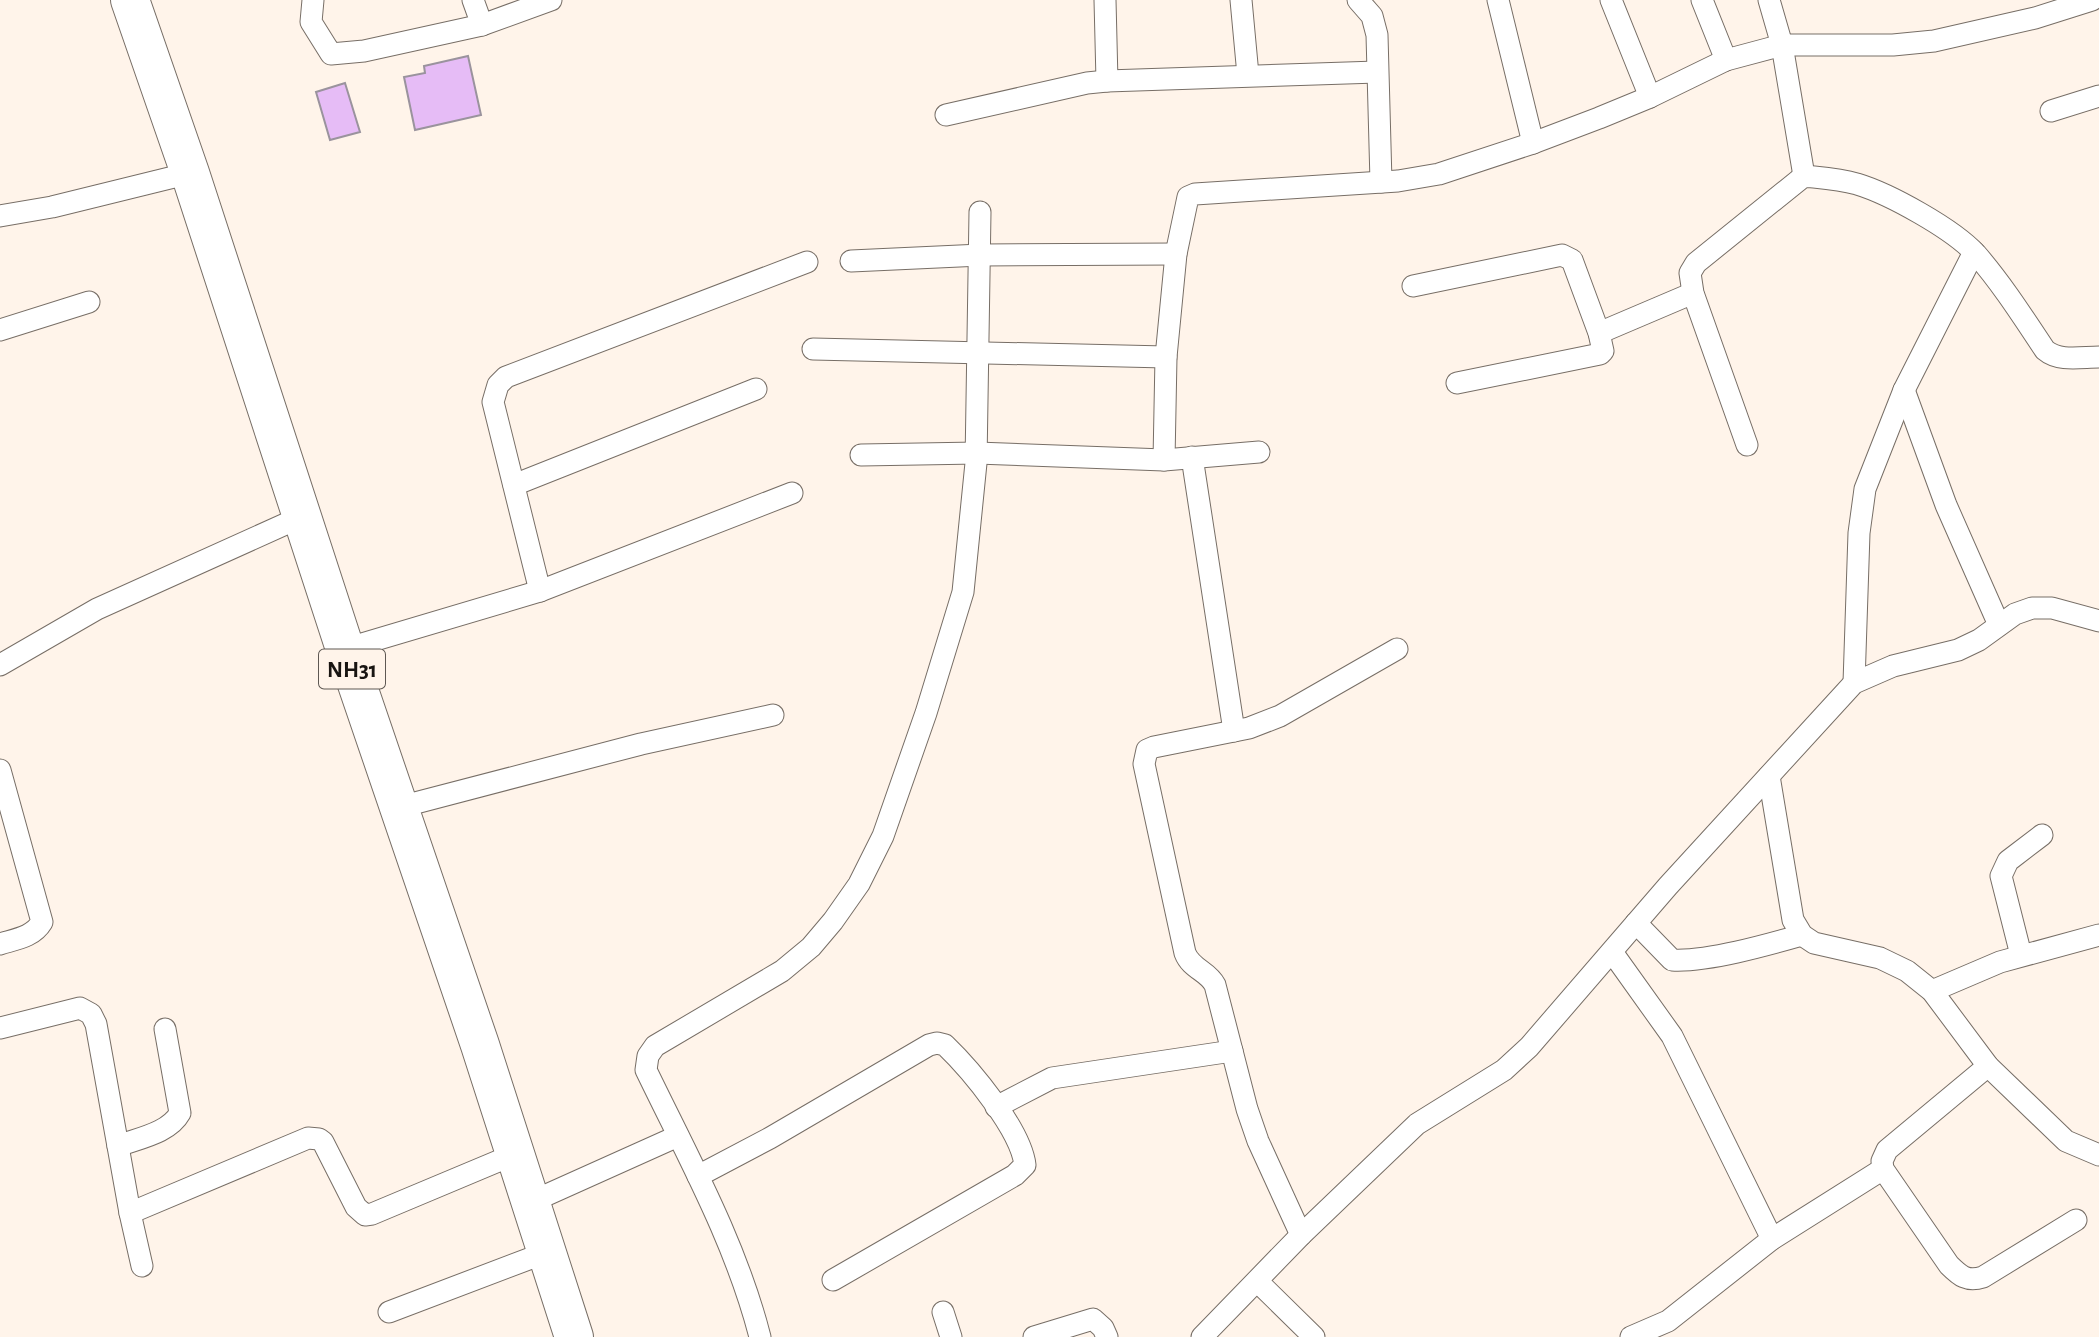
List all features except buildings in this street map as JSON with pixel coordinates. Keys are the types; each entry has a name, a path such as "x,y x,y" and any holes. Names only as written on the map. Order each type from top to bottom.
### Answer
{"highway":[{"name":"NH31","path":"130,0 190,173 301,517 400,807 574,1337"}],"street":[{"path":"313,0 311,22 331,54 364,51 482,25 551,0"},
{"path":"473,0 482,25"},
{"path":"1105,0 1107,81"},
{"path":"1241,0 1248,75"},
{"path":"1358,0 1371,16 1377,35 1381,182"},
{"path":"1498,0 1533,143"},
{"path":"1611,0 1650,97"},
{"path":"1702,0 1726,60"},
{"path":"1769,0 1782,45 1804,176"},
{"path":"1164,460 1166,357 1176,254 1188,197 1195,194 1381,182 1439,174 1533,143 1650,97 1726,60 1782,45 1893,45 1934,41 2035,18 2092,0"},
{"path":"946,115 1087,83 1107,81 1377,72"},
{"path":"2051,111 2099,96"},
{"path":"0,216 52,207 190,173"},
{"path":"1746,444 1693,293 1690,273 1696,263 1804,176 1859,185 1926,216 1974,252 2004,288 2051,355 2059,358 2099,357"},
{"path":"760,1337 749,1296 698,1176 646,1070 648,1056 655,1046 782,971 811,947 859,884 883,836 926,713 963,592 976,453 980,212"},
{"path":"1854,683 1859,533 1865,489 1904,390 1974,252"},
{"path":"851,261 981,255 1176,254"},
{"path":"1413,286 1562,255 1572,260 1599,333 1602,351 1595,356 1457,383"},
{"path":"540,591 493,402 498,384 506,377 807,262"},
{"path":"1599,333 1693,293"},
{"path":"0,330 89,302"},
{"path":"813,349 1166,357"},
{"path":"513,485 756,388"},
{"path":"1904,390 1946,505 1999,625"},
{"path":"861,455 976,453 1164,460 1259,452"},
{"path":"1192,457 1234,731"},
{"path":"345,649 540,591 792,493"},
{"path":"0,665 97,609 301,517"},
{"path":"1202,1337 1301,1235 1416,1124 1504,1070 1529,1047 1636,923 1854,683 1893,666 1958,650 1979,640 2015,614 2032,608 2052,608 2099,621"},
{"path":"1301,1235 1258,1142 1215,985 1211,978 1192,966 1185,954 1144,764 1147,750 1154,747 1234,731 1280,716 1396,649"},
{"path":"400,807 641,744 774,715"},
{"path":"0,770 42,922 37,930 26,936 0,944"},
{"path":"1769,776 1793,920 1802,935 1814,943 1880,958 1907,971 1932,991 1989,1066 2066,1141 2099,1155"},
{"path":"2021,956 2001,876 2008,861 2042,835"},
{"path":"1636,923 1672,960 1683,961 1802,935"},
{"path":"1932,991 2021,956 2099,935"},
{"path":"1612,952 1672,1037 1772,1239"},
{"path":"0,1028 80,1008 91,1014 96,1024 142,1266"},
{"path":"118,1146 164,1129 175,1122 180,1114 164,1029"},
{"path":"698,1176 771,1138 929,1045 945,1045 996,1107 1017,1138 1025,1165 1015,1175 833,1280"},
{"path":"996,1107 1052,1078 1232,1051"},
{"path":"1989,1066 1887,1150 1882,1161 1883,1169 1949,1265 1959,1276 1968,1279 1983,1277 2076,1220"},
{"path":"531,1202 678,1136"},
{"path":"130,1213 308,1138 323,1142 356,1207 365,1215 515,1154"},
{"path":"1631,1337 1672,1329 1772,1239 1883,1169"},
{"path":"388,1312 547,1252"},
{"path":"1257,1281 1314,1337"},
{"path":"943,1312 951,1337"},
{"path":"1034,1337 1093,1319 1103,1328 1107,1337"}]}
